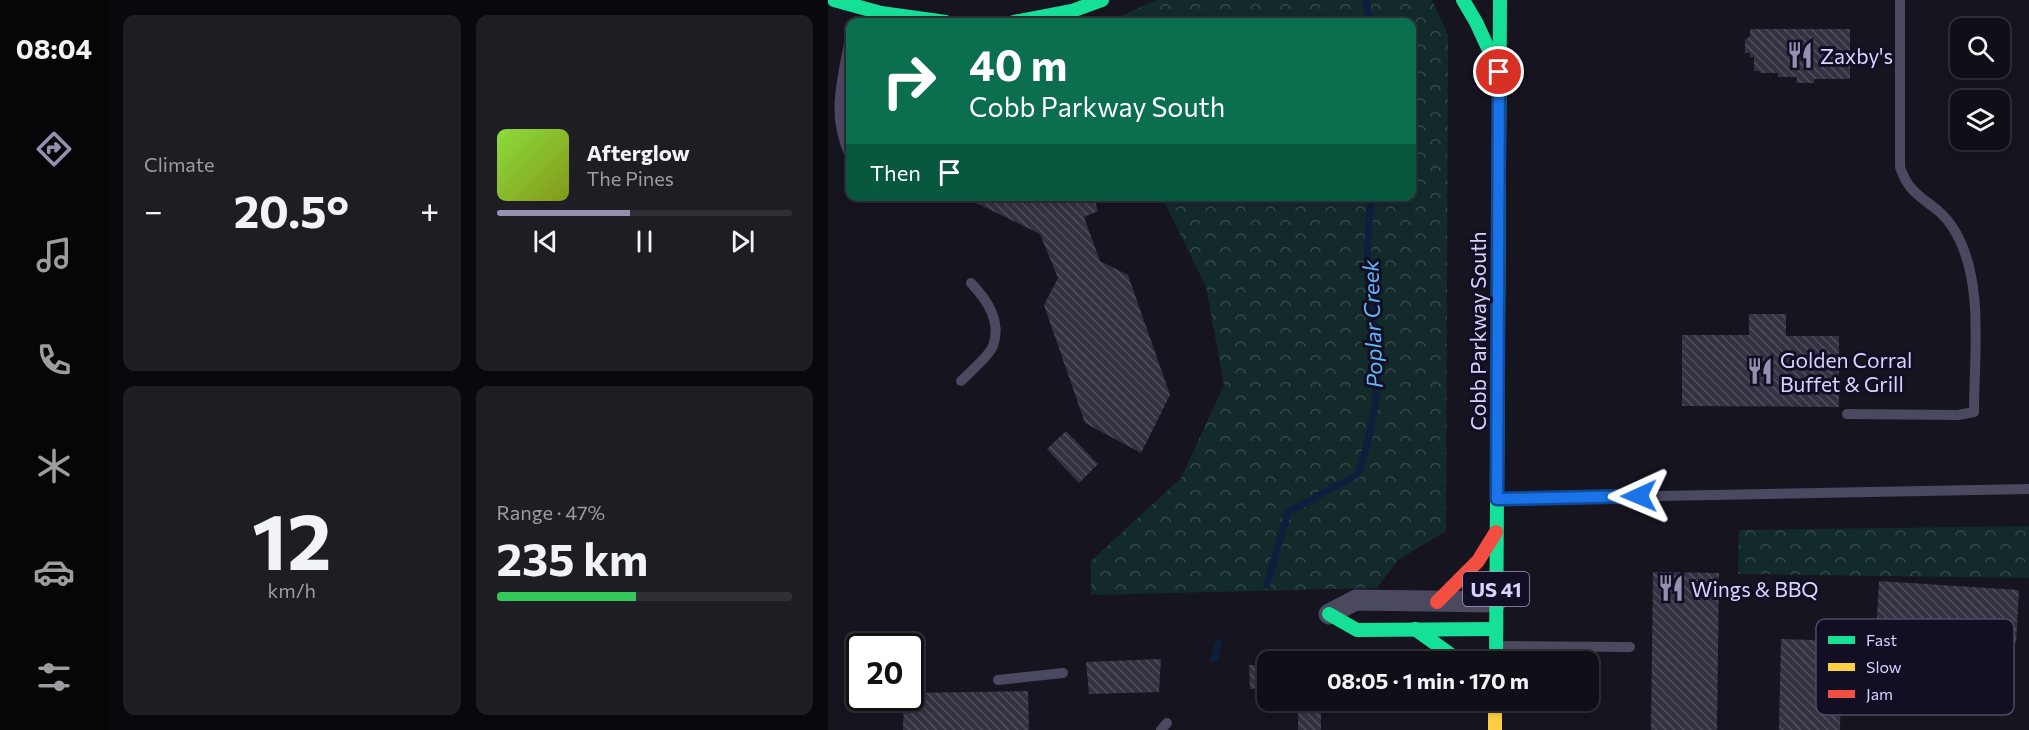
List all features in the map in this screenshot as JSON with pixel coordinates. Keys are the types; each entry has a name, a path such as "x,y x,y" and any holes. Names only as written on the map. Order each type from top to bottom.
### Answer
{"main road":[{"path":"834,0 881,13 917,18"},
{"path":"1035,18 1072,11 1102,0"},
{"path":"1463,0 1499,72"},
{"name":"Cobb Parkway South","path":"1496,651 1500,0"},
{"path":"1437,602 1472,568 1497,531"},
{"path":"1329,614 1358,630 1496,629"},
{"path":"1415,629 1446,651"},
{"path":"1495,711 1497,728"}],"street":[{"path":"1329,614 1356,600 1496,602"}],"lane":[{"path":"1847,414 1958,415 1974,412 1974,295 1968,262 1954,229 1945,217 1909,188 1900,167 1900,0"},
{"path":"846,60 838,103 841,129 846,144"},
{"path":"828,134 841,129"},
{"path":"961,381 993,347 995,323 988,301 971,283"},
{"path":"1497,499 2029,489"},
{"path":"1496,646 1630,647"},
{"path":"998,680 1063,673"}],"green space":[{"path":"1156,0 1432,0 1448,35 1446,531 1398,560 1377,588 1091,595 1091,561 1181,478 1224,385 1206,287 1164,201 1416,201 1416,18 1117,18"},
{"path":"2029,526 2029,578 1738,574 1739,530"}],"building":[{"name":"Zaxby's","path":"1750,29 1850,29 1850,79 1814,79 1814,83 1796,83 1797,77 1778,77 1778,73 1754,71 1754,57 1750,57 1750,53 1745,53 1745,40 1750,36"},
{"path":"972,201 1095,201 1098,211 1084,217 1100,261 1128,275 1170,395 1141,453 1085,423 1044,305 1058,278 1040,234"},
{"name":"Golden Corral Buffet & Grill","path":"1749,314 1786,314 1786,336 1839,336 1839,407 1682,406 1682,335 1749,335"},
{"path":"1066,431 1098,464 1079,483 1047,449"},
{"path":"1653,572 1719,573 1717,730 1651,730"},
{"path":"1879,581 2019,590 2016,643 2014,643 2014,619 1877,619"},
{"path":"1781,639 1816,640 1816,715 1840,715 1840,730 1779,730"},
{"path":"1161,659 1159,692 1089,694 1086,662"},
{"path":"1249,665 1257,665 1257,689 1250,689"},
{"path":"1028,691 1029,730 903,730 904,711 924,711 924,693"},
{"path":"1298,711 1321,711 1321,730 1298,730"}],"waterway":[{"name":"Poplar Creek","path":"1366,0 1369,18"},
{"name":"Poplar Creek","path":"1267,585 1288,512 1358,474 1367,442 1378,376 1377,343 1367,269 1371,201"},
{"name":"Poplar Creek","path":"1214,659 1219,642"}],"traffic: fast":[{"path":"834,0 881,13 917,18"},
{"path":"1035,18 1072,11 1102,0"},
{"path":"1463,0 1495,63"},
{"path":"1496,651 1500,0"},
{"path":"1329,614 1357,630 1496,629"},
{"path":"1415,629 1446,651"}],"traffic: slow":[{"path":"1495,711 1495,730"}],"traffic: jam":[{"path":"1437,602 1478,561 1496,532"}],"place":[{"name":"Zaxby's","path":"1800,55"},
{"name":"Golden Corral Buffet & Grill","path":"1760,371"},
{"name":"Wings & BBQ","path":"1671,588"}],"route":[{"path":"1499,72 1497,499 1639,496"}]}
